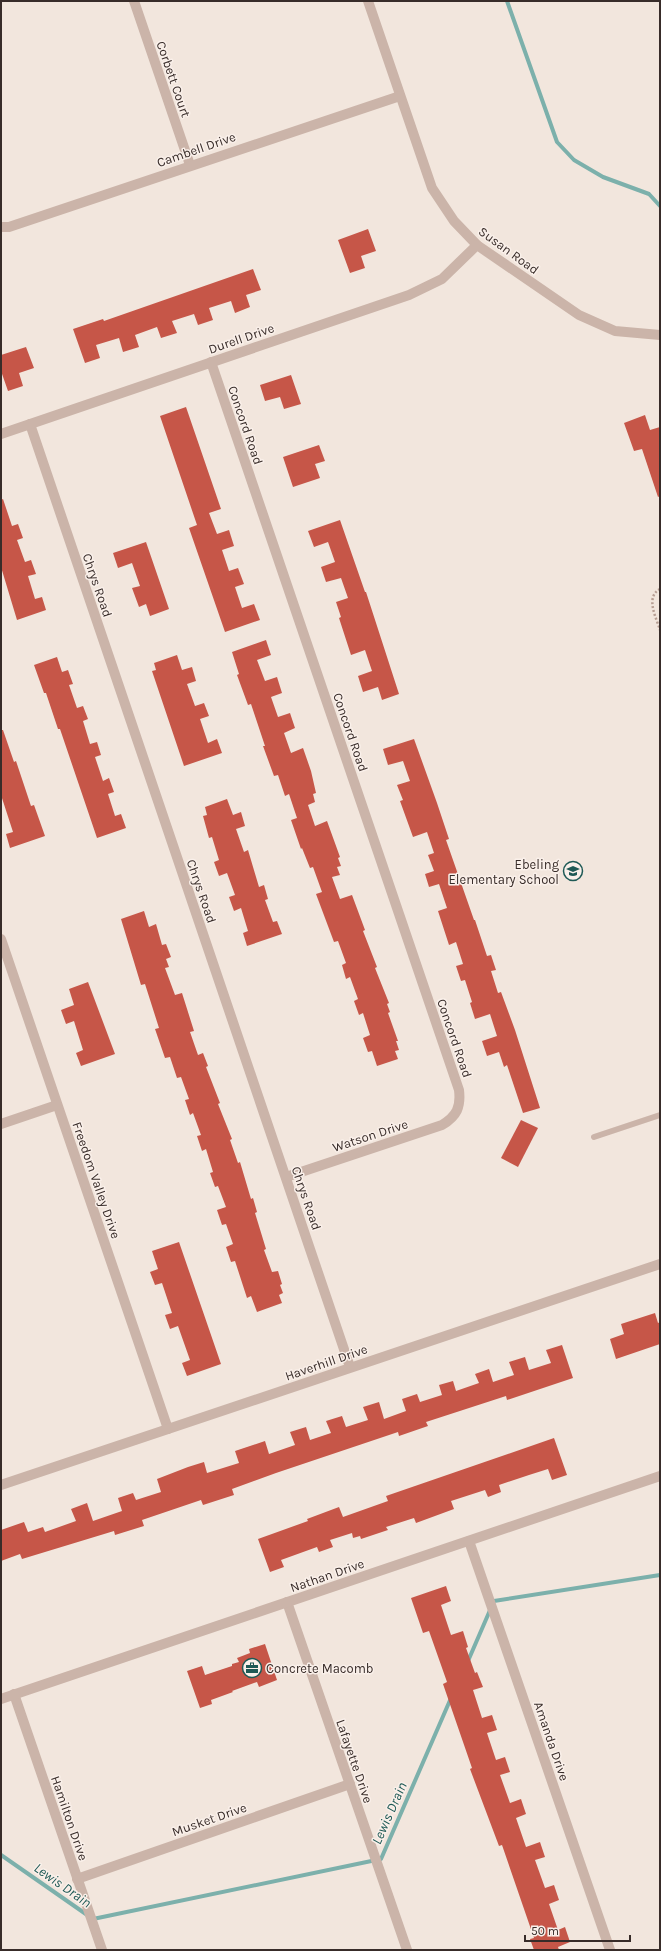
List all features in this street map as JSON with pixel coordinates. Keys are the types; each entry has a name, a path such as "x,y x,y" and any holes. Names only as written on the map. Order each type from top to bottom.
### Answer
{"street":[{"name":"Corbett Court","path":"134,1 190,165"},
{"name":"Susan Road","path":"368,1 432,188 454,221 477,245 580,315 598,325 615,331 660,335"},
{"name":"Cambell Drive","path":"1,227 9,227 190,165 400,96"},
{"name":"Durell Drive","path":"1,434 422,290 442,279 477,245"},
{"name":"Concord Road","path":"211,362 459,1090 460,1101 458,1110"},
{"name":"Chrys Road","path":"30,424 350,1367"},
{"name":"Freedom Valley Drive","path":"1,939 168,1429"},
{"path":"1,1124 57,1105"},
{"name":"Watson Drive","path":"286,1177 442,1125 452,1119 458,1110"},
{"name":"Haverhill Drive","path":"1,1485 660,1264"},
{"name":"Nathan Drive","path":"1,1699 660,1476"},
{"name":"Amanda Drive","path":"470,1541 610,1950"},
{"name":"Lafayette Drive","path":"287,1602 407,1950"},
{"name":"Hamilton Drive","path":"14,1694 102,1950"},
{"name":"Musket Drive","path":"77,1879 350,1784"}],"lane":[{"path":"594,1136 660,1115"}],"path":[{"path":"660,588 655,591 651,602 660,630"}],"building":[{"path":"368,229 376,251 361,256 365,268 350,273 338,240"},
{"path":"253,269 261,290 246,295 250,307 235,313 231,301 209,308 213,320 198,325 194,314 172,321 177,333 161,338 157,327 135,335 139,347 123,352 119,338 96,345 100,358 85,363 73,329 103,319 104,321"},
{"path":"26,347 34,368 19,373 23,386 8,391 1,371 1,355"},
{"path":"291,375 301,404 284,409 280,397 265,401 260,385"},
{"path":"186,407 221,509 209,513 217,534 229,530 234,546 222,550 229,571 238,568 244,584 235,587 242,608 254,604 260,620 225,632 189,528 197,525 160,416"},
{"path":"645,415 650,430 660,427 660,496 658,497 642,449 634,451 624,423"},
{"path":"319,445 325,461 315,464 320,478 293,487 283,457"},
{"path":"3,499 12,526 18,524 23,538 17,540 25,562 31,560 36,574 28,576 35,599 42,597 46,610 17,620 1,567 1,500"},
{"path":"340,520 366,592 399,694 382,700 378,687 363,692 358,676 372,671 365,650 351,655 339,618 341,617 336,602 348,598 341,578 326,582 321,567 335,562 328,542 314,547 308,531"},
{"path":"146,542 169,609 150,616 146,604 139,607 132,588 140,586 132,563 118,568 113,553"},
{"path":"266,640 271,655 257,660 265,681 277,677 282,693 271,697 278,717 290,713 295,728 284,733 291,753 303,748 311,771 316,793 313,794 315,802 308,805 315,826 327,821 340,857 338,858 341,866 337,867 340,875 332,877 340,899 352,895 365,930 363,931 377,967 375,968 389,1003 387,1004 390,1012 388,1013 398,1041 396,1041 399,1050 395,1051 398,1059 377,1066 372,1051 368,1052 363,1038 370,1035 363,1013 359,1015 354,1001 358,999 350,977 346,979 342,965 346,963 338,941 334,942 316,894 322,892 313,867 310,868 302,848 301,849 291,820 297,818 289,794 285,796 278,775 274,776 263,746 265,746 251,704 248,705 237,675 239,674 232,652"},
{"path":"177,655 182,670 192,667 196,681 187,684 195,706 204,703 209,716 200,719 208,743 217,739 222,753 184,766 152,671 156,670 154,663"},
{"path":"57,657 62,672 68,670 73,684 69,685 77,708 83,706 88,719 83,721 90,744 97,742 101,755 95,757 103,781 109,778 114,792 108,794 115,816 121,814 126,828 97,838 60,729 58,729 46,693 44,693 34,665"},
{"path":"1,730 3,730 14,762 16,761 31,806 34,805 45,836 10,848 6,834 13,832 1,795"},
{"path":"414,739 449,839 446,840 474,920 487,956 491,955 496,970 491,971 498,993 501,992 515,1030 540,1108 523,1113 507,1065 504,1067 499,1052 487,1056 482,1041 497,1036 490,1014 475,1019 470,1003 472,1002 465,980 461,981 456,966 463,964 456,942 449,945 438,911 447,908 439,884 429,887 425,874 434,871 428,855 434,853 427,832 413,837 400,801 403,800 397,785 410,781 403,761 388,765 383,749"},
{"path":"227,799 233,815 241,812 245,826 236,829 244,852 248,850 259,887 264,885 268,899 265,900 273,922 277,921 282,934 247,946 243,933 248,931 241,908 234,911 229,897 235,895 227,873 219,876 214,862 219,860 212,837 209,838 203,816 207,815 205,807"},
{"path":"144,911 149,927 156,924 162,945 166,944 171,957 166,959 169,967 165,968 175,995 182,993 194,1031 190,1032 198,1055 203,1053 208,1066 206,1067 220,1103 218,1104 232,1139 230,1140 238,1163 240,1162 251,1199 253,1198 257,1212 255,1213 266,1249 264,1250 272,1272 278,1271 282,1284 280,1285 283,1293 279,1295 282,1303 257,1312 251,1296 247,1298 235,1261 231,1262 226,1247 233,1244 226,1224 222,1225 217,1210 226,1207 218,1186 215,1187 210,1173 213,1172 206,1149 202,1151 197,1136 201,1135 193,1113 190,1115 185,1100 189,1099 181,1077 177,1078 170,1057 165,1058 155,1029 159,1028 145,984 141,985 121,919"},
{"path":"88,982 115,1054 81,1066 76,1053 83,1050 74,1021 66,1024 61,1010 74,1005 69,989"},
{"path":"521,1120 538,1128 518,1167 501,1158"},
{"path":"179,1242 221,1364 187,1376 182,1363 190,1360 178,1326 170,1329 165,1315 172,1313 162,1283 155,1285 150,1272 158,1269 152,1251"},
{"path":"655,1313 658,1323 660,1322 660,1344 616,1359 610,1339 624,1334 621,1324"},
{"path":"562,1345 573,1378 507,1400 506,1396 426,1422 428,1426 399,1436 398,1432 276,1473 232,1489 234,1495 203,1505 201,1500 142,1520 144,1526 115,1535 114,1531 22,1559 20,1554 1,1561 1,1530 24,1522 28,1532 43,1527 45,1532 76,1521 71,1509 87,1503 93,1521 122,1511 118,1498 133,1493 136,1500 161,1492 157,1479 188,1467 204,1462 207,1473 239,1463 235,1451 265,1441 269,1454 295,1445 290,1432 306,1427 310,1440 331,1433 326,1421 342,1416 346,1427 368,1420 363,1407 379,1402 384,1419 406,1411 402,1399 417,1394 420,1402 442,1395 439,1385 453,1381 456,1391 479,1383 475,1374 489,1369 493,1382 514,1375 509,1362 525,1357 529,1370 551,1363 546,1350"},
{"path":"554,1438 567,1475 552,1480 548,1469 529,1475 499,1485 501,1492 488,1497 485,1490 451,1501 454,1509 416,1523 414,1518 386,1527 388,1530 361,1539 360,1536 353,1538 352,1533 330,1540 333,1547 319,1552 317,1547 281,1560 284,1567 270,1572 258,1539 308,1521 307,1519 339,1507 343,1517 388,1501 386,1496"},
{"path":"446,1586 451,1601 441,1605 451,1635 463,1631 468,1647 466,1648 475,1673 477,1672 483,1687 473,1690 482,1718 492,1715 497,1730 487,1733 496,1760 505,1757 510,1772 500,1775 510,1803 521,1799 526,1814 516,1818 526,1847 540,1842 545,1857 535,1860 545,1888 554,1885 559,1900 549,1904 558,1930 565,1927 570,1942 558,1947 559,1950 534,1950 530,1939 534,1938 502,1845 499,1846 470,1769 472,1768 443,1684 447,1682 429,1631 423,1633 411,1598"},
{"path":"265,1644 277,1680 259,1687 257,1682 232,1691 233,1692 211,1700 212,1704 200,1708 187,1671 202,1666 205,1675 232,1666 232,1664 239,1662 237,1658 250,1653 249,1649"}],"waterway":[{"path":"507,1 557,142 574,160 603,177 649,194 660,206"},
{"name":"Lewis Drain","path":"468,1661 494,1601 660,1575"},
{"name":"Lewis Drain","path":"1,1855 93,1919 381,1859 451,1698"}],"place":[{"name":"Ebeling Elementary School","path":"573,871"},
{"name":"Concrete Macomb","path":"252,1668"}]}
